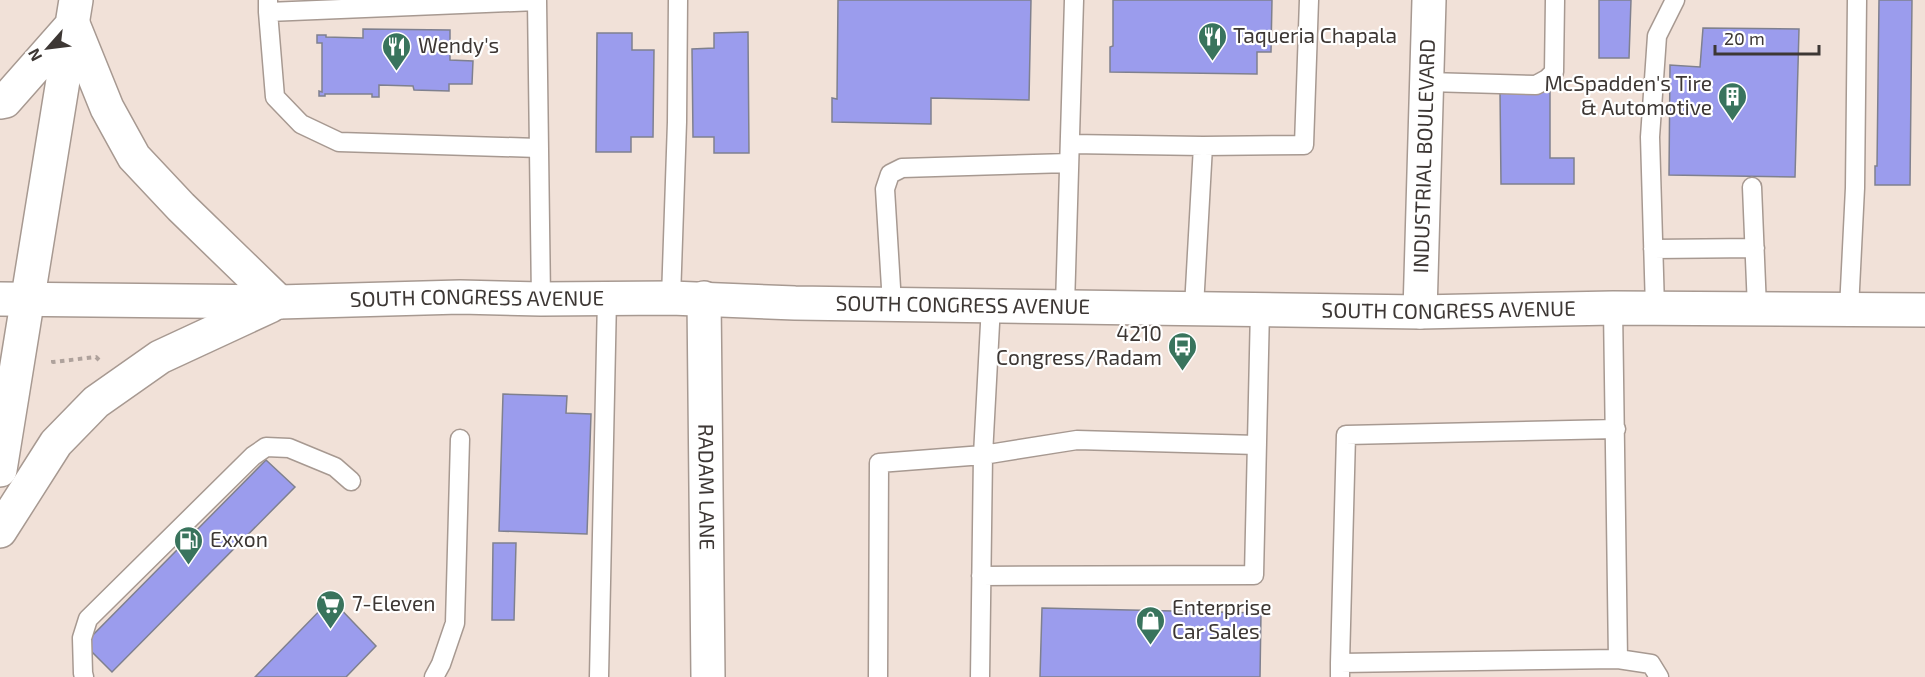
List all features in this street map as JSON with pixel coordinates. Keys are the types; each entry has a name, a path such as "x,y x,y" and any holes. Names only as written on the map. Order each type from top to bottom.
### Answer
{"main road":[{"name":"INDUSTRIAL BOULEVARD","path":"1420,312 1429,0"},
{"path":"0,102 5,101 74,12"},
{"path":"0,470 14,299 74,12"},
{"path":"0,531 56,443 96,402 160,357 279,303 181,207 134,157 107,108 74,12"},
{"name":"SOUTH CONGRESS AVENUE","path":"14,299 279,303 460,297 704,298 795,303 1420,312 1613,308 1925,310"},
{"name":"RADAM LANE","path":"704,298 708,677"}],"lane":[{"path":"538,148 339,142 302,124 275,98 268,6 537,0 541,299"},
{"path":"671,298 677,122 678,0"},
{"path":"1065,306 1074,0"},
{"path":"1070,144 1304,145 1309,0"},
{"path":"1428,82 1536,85 1547,79 1554,72 1556,0"},
{"path":"1655,308 1650,137 1657,36 1675,0"},
{"path":"1849,309 1856,188 1857,0"},
{"path":"1194,308 1203,146"},
{"path":"892,304 885,189 890,174 902,168 1069,163"},
{"path":"1752,187 1757,308"},
{"path":"1653,249 1755,248"},
{"path":"599,677 607,298"},
{"path":"980,677 983,455 991,305"},
{"path":"1613,308 1618,659"},
{"path":"981,576 1254,575 1260,309"},
{"path":"1616,429 1346,435 1340,670 1618,659 1651,664 1659,677"},
{"path":"434,677 441,664 455,623 460,439"},
{"path":"878,677 879,463 983,455 1077,440 1257,445"},
{"path":"84,677 82,638 88,619 253,456 266,447 289,448 335,467 351,481"}],"path":[{"path":"54,354 53,362 96,357 101,363"}],"building":[{"path":"838,0 1031,0 1029,100 931,98 931,124 832,122 832,98 837,99"},
{"path":"1113,0 1272,0 1271,52 1257,52 1257,74 1110,72 1110,47 1113,46"},
{"path":"1599,0 1631,0 1629,58 1599,58"},
{"path":"1879,0 1912,0 1910,185 1875,185"},
{"name":"McSpadden's Tire & Automotive","path":"1703,28 1799,29 1795,177 1669,175 1670,65 1700,67"},
{"name":"Wendy's","path":"363,29 450,30 450,60 473,61 472,84 449,84 449,91 414,90 413,86 379,85 379,97 372,97 372,94 319,96 319,91 322,92 322,43 317,43 317,35 363,38"},
{"path":"748,32 749,153 714,153 714,137 693,137 692,49 714,48 714,33"},
{"path":"597,33 632,33 632,50 654,50 653,137 631,137 631,152 596,152"},
{"path":"1500,92 1550,92 1550,158 1574,158 1574,184 1501,184"},
{"path":"503,394 567,396 566,413 591,414 587,534 499,531"},
{"name":"Exxon","path":"266,460 295,487 112,672 84,644"},
{"path":"493,543 516,543 514,620 492,620"},
{"name":"7-Eleven","path":"331,599 376,646 346,677 255,677"},
{"name":"Enterprise Car Sales","path":"1042,608 1261,613 1260,677 1040,677"}],"place":[{"name":"Taqueria Chapala","path":"1212,62"},
{"name":"Wendy's","path":"397,72"},
{"name":"McSpadden's Tire & Automotive","path":"1733,122"},
{"name":"4210 Congress/Radam","path":"1183,372"},
{"name":"Exxon","path":"189,566"},
{"name":"7-Eleven","path":"331,630"},
{"name":"Enterprise Car Sales","path":"1151,646"}]}
